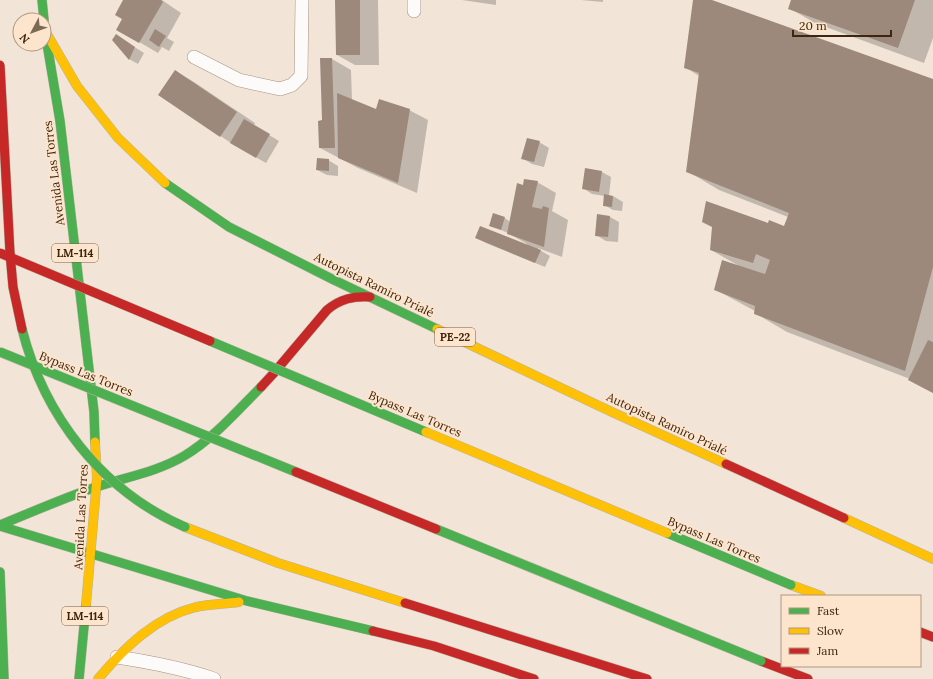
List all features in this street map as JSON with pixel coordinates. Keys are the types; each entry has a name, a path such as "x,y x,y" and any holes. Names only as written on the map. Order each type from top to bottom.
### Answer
{"main road":[{"path":"42,0 43,12"},
{"name":"Autopista Ramiro Prialé","path":"52,42 82,92 118,138 168,185 229,228 612,412 933,560"},
{"name":"Avenida Las Torres","path":"48,52 60,121 94,412 97,478 79,679"},
{"path":"0,65 10,259 24,338 38,377 56,411 86,453 116,485 131,497 167,519 278,563 647,679"},
{"name":"Bypass Las Torres","path":"0,253 791,585 818,595"},
{"path":"0,525 96,487 165,466 184,456 201,445 226,422 273,374 327,310 336,302 360,296 372,297"},
{"name":"Bypass Las Torres","path":"0,352 808,679"},
{"path":"0,525 247,601 434,646 534,679"},
{"path":"0,572 4,679"},
{"path":"98,679 116,657 134,640 154,626 178,614 201,607 247,601"},
{"path":"921,632 933,637"}],"lane":[{"path":"194,57 239,80 280,89 292,85 301,76 302,0"},
{"path":"116,657 187,670 214,679"}],"building":[{"path":"123,0 161,0 163,2 139,43 116,30 122,19 115,15"},
{"path":"335,0 360,0 360,55 336,55"},
{"path":"693,0 712,0 933,79 933,267 905,371 754,314 755,306 714,290 722,260 765,274 770,260 756,254 753,263 710,250 712,227 702,222 706,201 768,223 769,220 784,226 789,213 686,172 699,73 684,68"},
{"path":"791,0 915,0 898,48 788,9"},
{"path":"155,29 166,36 159,47 149,40"},
{"path":"116,34 135,47 129,60 112,40"},
{"path":"320,58 332,58 335,148 319,148 318,121 322,120"},
{"path":"175,70 237,112 220,137 158,95"},
{"path":"337,93 376,109 379,99 410,109 398,183 338,158"},
{"path":"244,119 270,134 256,158 230,143"},
{"path":"527,138 540,141 534,162 521,159"},
{"path":"317,158 329,159 329,171 316,170"},
{"path":"585,168 602,171 599,192 582,189"},
{"path":"524,179 538,181 532,207 542,209 543,206 549,208 544,247 507,234 517,183 523,185"},
{"path":"604,194 613,196 612,207 603,206"},
{"path":"493,213 505,217 501,230 489,226"},
{"path":"597,214 610,216 608,237 595,236"},
{"path":"480,226 541,250 535,263 475,238"},
{"path":"928,340 933,342 933,393 908,380"}],"traffic: fast":[{"path":"42,0 43,12"},
{"path":"48,52 60,121 94,412 95,442"},
{"path":"165,183 229,227 334,280 437,329"},
{"path":"22,329 32,361 45,392 61,420 81,447 103,471 128,493 155,512 185,527"},
{"path":"210,341 426,432"},
{"path":"0,352 296,472"},
{"path":"0,525 84,491 174,462 195,449 215,433 261,387"},
{"path":"0,526 247,601 373,631"},
{"path":"436,529 761,661"},
{"path":"667,533 791,585"},
{"path":"0,572 4,679"},
{"path":"79,679 86,605"}],"traffic: slow":[{"path":"52,43 77,86 118,138 165,183"},
{"path":"437,329 726,464"},
{"path":"426,432 667,533"},
{"path":"86,605 97,478 95,442"},
{"path":"844,518 933,559"},
{"path":"185,527 278,563 405,603"},
{"path":"791,585 818,595"},
{"path":"98,679 141,635 167,618 196,607 239,602"}],"traffic: jam":[{"path":"0,65 10,253 13,287 22,329"},
{"path":"0,253 210,341"},
{"path":"261,387 327,310 337,303 347,299 370,297"},
{"path":"726,464 844,518"},
{"path":"296,472 436,529"},
{"path":"405,603 647,679"},
{"path":"373,631 434,646 534,679"},
{"path":"921,632 933,637"},
{"path":"761,661 808,679"}]}
